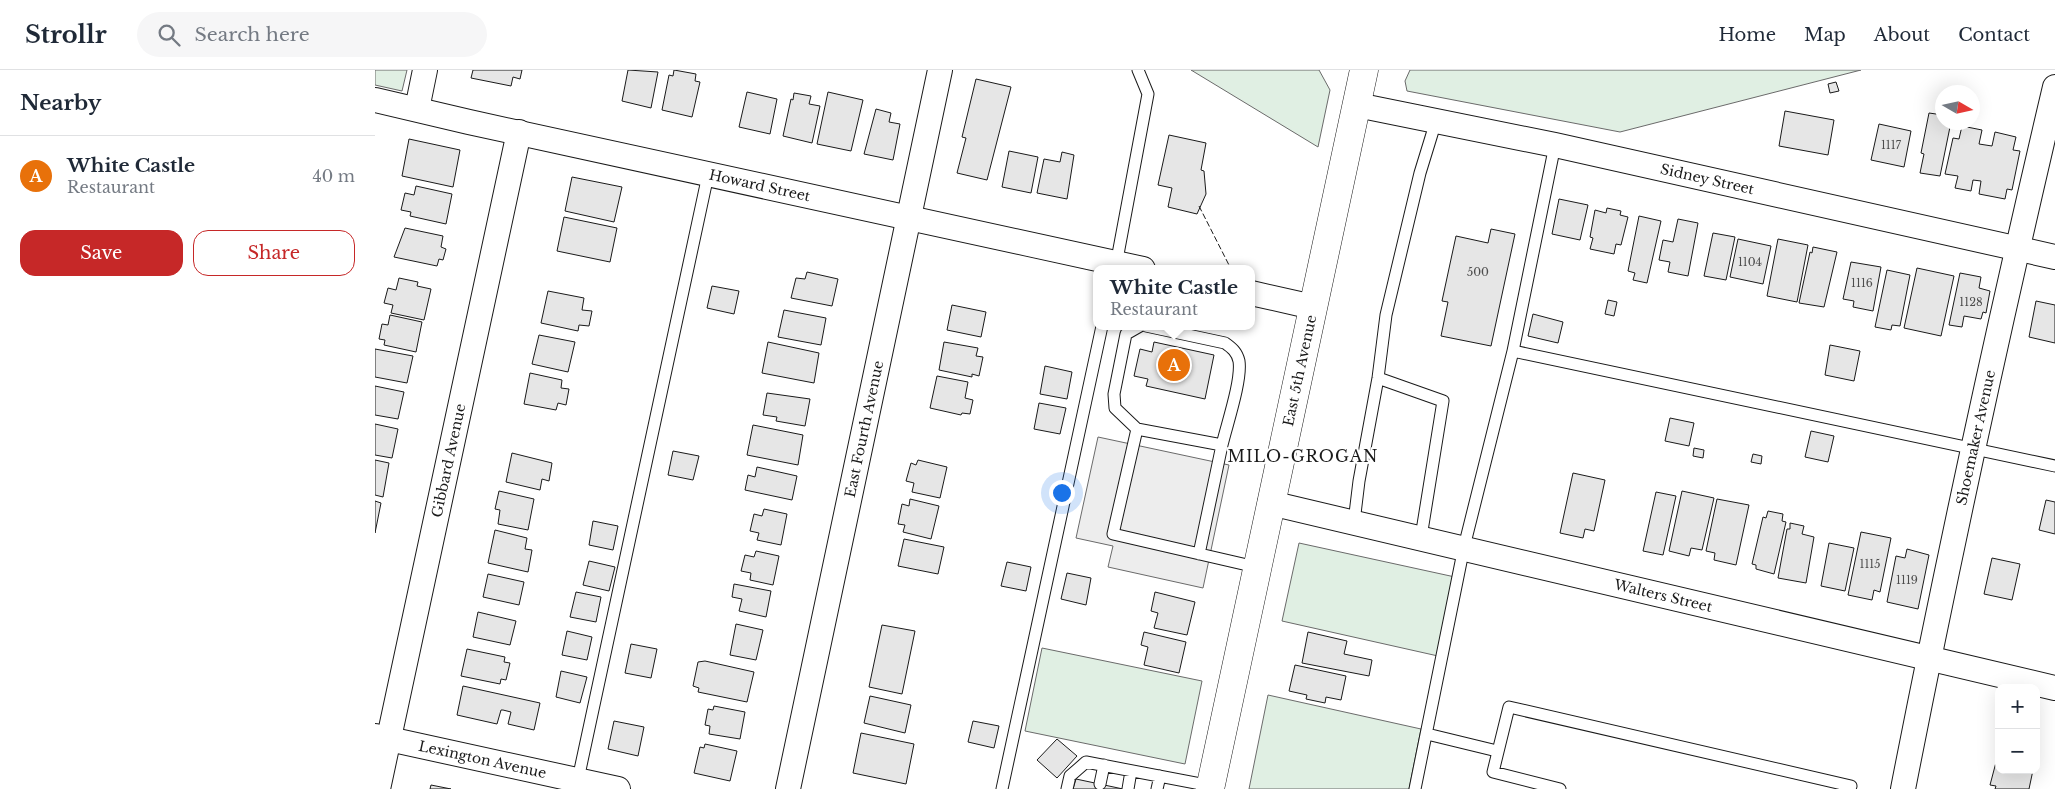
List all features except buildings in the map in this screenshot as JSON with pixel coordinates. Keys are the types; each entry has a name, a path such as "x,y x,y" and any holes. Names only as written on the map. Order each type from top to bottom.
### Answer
{"main road":[{"name":"East 5th Avenue","path":"1210,788 1364,70"}],"street":[{"path":"417,109 425,70"},
{"name":"East Fourth Avenue","path":"788,789 940,70"},
{"name":"Shoemaker Avenue","path":"1903,789 2017,248 2055,87"},
{"name":"Howard Street","path":"375,100 708,175 909,216 1111,265"},
{"name":"Sidney Street","path":"1357,105 1555,145 2055,257"},
{"name":"Gibbard Avenue","path":"378,789 382,737 519,132"},
{"path":"1255,294 1313,307"},
{"name":"Walters Street","path":"1270,503 1464,547 2055,688"},
{"name":"Lexington Avenue","path":"382,737 577,785 618,789"}],"lane":[{"path":"1115,265 1147,94 1138,70"},
{"path":"1354,522 1388,306 1420,173 1436,121"},
{"path":"1415,789 1464,547 1513,351 1555,145"},
{"path":"577,785 708,175"},
{"path":"1002,789 1101,330"},
{"path":"1133,330 1126,334 1113,394 1115,408 1137,429 1223,445"},
{"path":"1165,330 1225,343 1235,350 1239,360 1239,374 1199,554"},
{"path":"1513,351 2055,466"},
{"path":"1378,378 1443,401 1421,537"},
{"path":"1137,429 1113,534 1256,567"},
{"path":"1560,789 1493,772 1509,707 1851,786 1850,789"},
{"path":"1427,734 1497,751"},
{"path":"1067,789 1069,776 1086,762 1210,788"},
{"path":"1100,784 1104,765"},
{"path":"1127,789 1131,771"},
{"path":"1157,789 1159,776"}],"green space":[{"path":"375,70 407,70 402,91 375,85"},
{"path":"1191,70 1319,70 1330,90 1318,147"},
{"path":"1410,70 1861,70 1620,132 1407,91 1405,81"},
{"path":"1299,543 1455,577 1438,656 1282,621"},
{"path":"1042,648 1202,681 1185,764 1025,731"},
{"path":"1268,695 1421,729 1409,789 1249,789"}],"shaded area":[{"path":"1098,437 1229,465 1203,588 1108,567 1113,546 1076,538"}],"fence":[{"path":"1199,206 1229,265"}],"place":[{"name":"White Castle","path":"1174,365"}],"district":[{"name":"MILO-GROGAN","path":"1303,456"}]}
